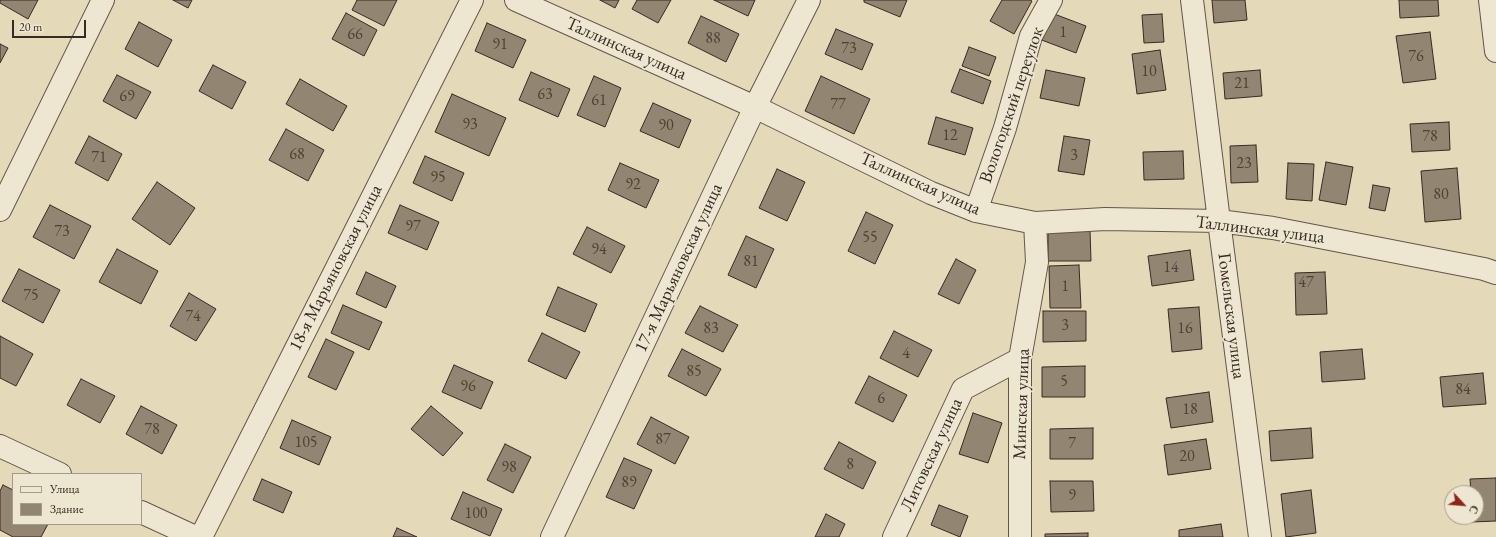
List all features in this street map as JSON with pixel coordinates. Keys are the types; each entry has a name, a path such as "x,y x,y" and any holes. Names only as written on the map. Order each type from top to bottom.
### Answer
{"street":[{"path":"0,210 103,0"},
{"name":"18-я Марьяновская улица","path":"201,537 472,0"},
{"name":"Таллинская улица","path":"516,0 755,107 931,193 976,212 1035,223 1105,219 1219,221 1273,228 1484,269 1496,273"},
{"name":"17-я Марьяновская улица","path":"552,537 755,107 809,0"},
{"name":"Вологодский переулок","path":"976,212 1005,128 1031,36 1051,0"},
{"name":"Гомельская улица","path":"1192,0 1260,537"},
{"path":"1490,0 1496,51"},
{"name":"Минская улица","path":"1020,537 1020,359 1037,262 1035,223"},
{"name":"Литовская улица","path":"894,537 963,389 1020,359"},
{"path":"0,446 58,473"},
{"path":"142,512 195,537"}],"building":[{"path":"0,0 38,0 28,19 0,3"},
{"path":"173,0 192,0 188,8"},
{"path":"357,0 397,0 384,26 352,10"},
{"path":"600,0 619,0 615,8"},
{"path":"637,0 671,0 658,23 632,9"},
{"path":"714,0 755,0 748,16"},
{"path":"864,0 907,0 900,17 864,2"},
{"path":"1002,0 1032,1 1014,34 990,21"},
{"path":"1212,0 1245,0 1247,20 1214,23"},
{"path":"1399,0 1438,0 1439,16 1400,18"},
{"path":"1049,12 1086,26 1076,53 1039,39"},
{"path":"346,13 377,30 364,56 332,39"},
{"path":"1162,14 1164,42 1144,43 1142,15"},
{"path":"701,16 739,34 726,62 688,43"},
{"path":"139,22 172,40 158,67 125,49"},
{"path":"487,23 526,40 513,68 475,51"},
{"path":"836,29 873,44 862,70 825,54"},
{"path":"1430,32 1436,79 1403,83 1396,36"},
{"path":"0,44 8,48 0,63"},
{"path":"969,47 996,57 989,76 962,66"},
{"path":"1160,50 1166,90 1137,94 1132,54"},
{"path":"213,65 246,82 232,109 199,91"},
{"path":"960,69 991,81 983,104 951,92"},
{"path":"1046,70 1085,78 1079,106 1040,98"},
{"path":"1260,70 1262,96 1225,99 1223,73"},
{"path":"531,72 570,89 558,117 519,100"},
{"path":"117,75 151,92 136,119 103,101"},
{"path":"594,76 621,88 605,127 577,115"},
{"path":"821,76 870,99 854,134 805,111"},
{"path":"300,79 347,106 333,131 286,104"},
{"path":"452,94 506,118 489,156 435,132"},
{"path":"653,103 691,120 679,148 640,131"},
{"path":"936,117 973,128 965,155 928,144"},
{"path":"1449,122 1450,150 1412,152 1410,124"},
{"path":"286,129 324,150 308,181 269,160"},
{"path":"89,136 122,154 108,181 75,163"},
{"path":"1064,136 1090,140 1084,175 1058,171"},
{"path":"1256,145 1258,182 1231,183 1230,146"},
{"path":"1183,151 1184,179 1144,180 1143,152"},
{"path":"425,156 464,173 452,201 413,183"},
{"path":"1326,162 1353,167 1346,205 1319,200"},
{"path":"620,163 659,180 646,208 608,190"},
{"path":"1288,163 1314,164 1312,201 1286,199"},
{"path":"1457,168 1461,219 1425,222 1421,171"},
{"path":"777,169 805,182 787,221 759,208"},
{"path":"157,182 195,208 170,245 132,219"},
{"path":"1373,185 1390,188 1385,211 1369,208"},
{"path":"50,205 91,226 74,259 33,237"},
{"path":"400,205 439,222 427,250 388,233"},
{"path":"866,212 893,225 875,264 848,251"},
{"path":"587,227 625,246 611,273 573,254"},
{"path":"1090,230 1091,261 1048,261 1048,231"},
{"path":"746,236 774,249 756,288 728,275"},
{"path":"117,249 158,271 141,304 99,282"},
{"path":"1190,250 1194,280 1152,286 1148,256"},
{"path":"956,259 976,270 959,304 938,294"},
{"path":"1079,265 1081,308 1050,308 1049,266"},
{"path":"19,269 60,290 43,323 2,301"},
{"path":"366,272 396,286 386,308 356,294"},
{"path":"1325,272 1327,314 1296,315 1295,273"},
{"path":"558,287 597,304 585,332 546,315"},
{"path":"189,293 216,309 196,341 170,326"},
{"path":"343,305 382,322 369,350 331,333"},
{"path":"700,306 738,325 723,352 685,333"},
{"path":"1199,307 1202,349 1172,352 1168,309"},
{"path":"1043,311 1086,311 1086,341 1043,342"},
{"path":"894,331 932,350 918,377 880,358"},
{"path":"542,333 580,352 566,379 528,361"},
{"path":"0,336 33,354 16,386 0,378"},
{"path":"326,339 354,352 336,390 308,377"},
{"path":"682,349 721,369 706,396 668,376"},
{"path":"1362,349 1365,379 1322,382 1320,352"},
{"path":"454,365 493,382 481,409 442,392"},
{"path":"1085,366 1085,397 1042,397 1042,367"},
{"path":"1483,373 1486,404 1443,407 1440,377"},
{"path":"869,376 907,395 893,422 855,403"},
{"path":"81,379 115,396 100,423 67,405"},
{"path":"1209,392 1213,422 1171,428 1166,398"},
{"path":"141,406 177,425 162,454 126,434"},
{"path":"431,406 463,433 443,456 411,429"},
{"path":"973,413 1002,423 988,463 959,454"},
{"path":"651,417 689,437 675,464 637,444"},
{"path":"292,420 331,437 319,465 280,448"},
{"path":"1093,428 1093,459 1050,459 1050,429"},
{"path":"1311,428 1313,458 1271,461 1269,431"},
{"path":"1206,439 1211,469 1168,475 1164,445"},
{"path":"839,442 876,462 863,489 824,469"},
{"path":"505,444 531,457 513,493 487,480"},
{"path":"624,458 652,470 634,509 606,497"},
{"path":"1496,478 1496,521 1484,522 1484,485 1470,485 1470,479"},
{"path":"262,479 292,492 283,513 253,500"},
{"path":"1050,481 1093,481 1094,511 1051,512"},
{"path":"3,485 12,490 12,525 47,525 41,537 13,537 0,530 0,491"},
{"path":"1311,490 1316,533 1286,537 1281,494"},
{"path":"463,492 502,509 490,536 451,519"},
{"path":"939,505 968,516 960,537 931,525"},
{"path":"826,514 845,524 839,537 815,537"},
{"path":"1221,524 1223,537 1179,537 1179,530"},
{"path":"397,528 417,537 393,537"},
{"path":"1088,533 1088,537 1045,537 1045,534"}]}
